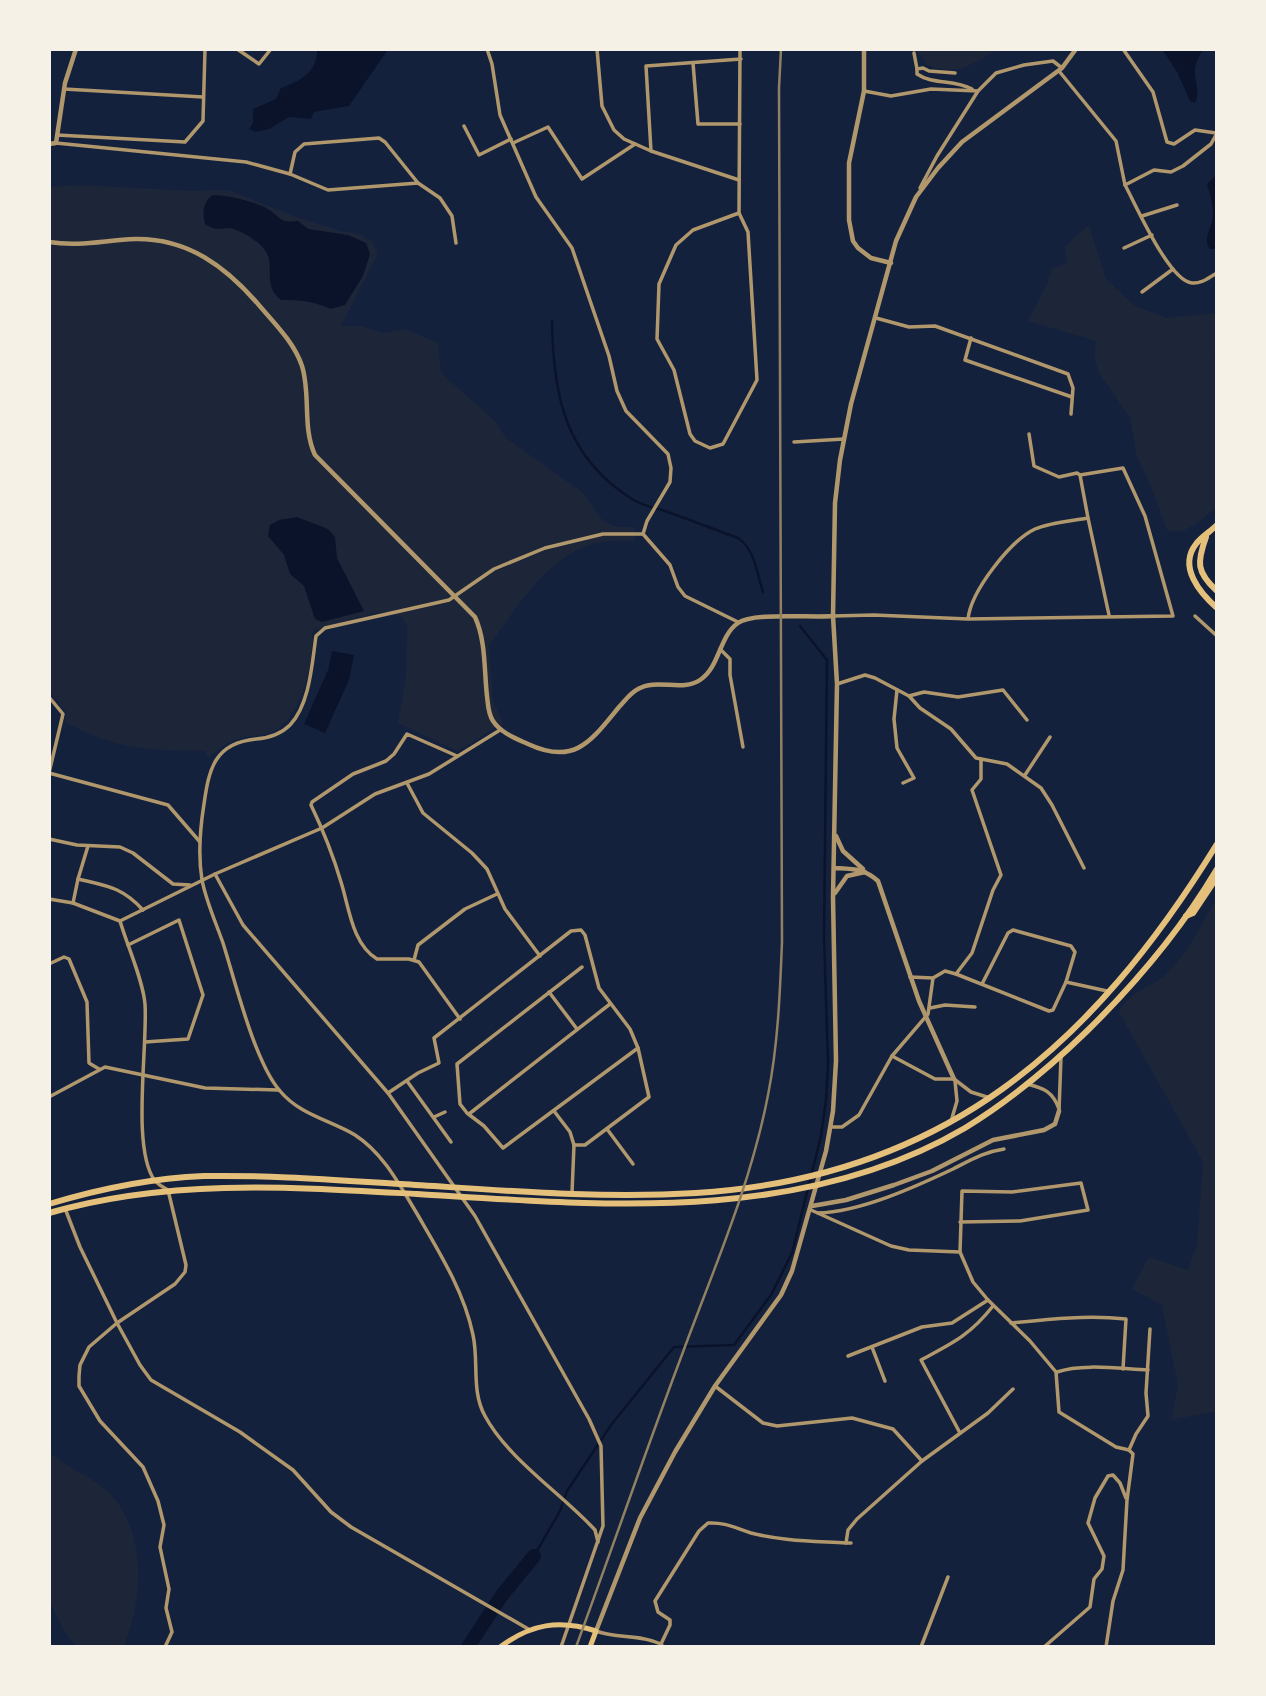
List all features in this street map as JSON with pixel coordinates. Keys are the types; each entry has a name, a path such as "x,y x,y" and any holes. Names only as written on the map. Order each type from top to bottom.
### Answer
{"main road":[{"path":"1217,525 1195,544 1190,568 1200,592 1217,608"},
{"path":"1207,535 1199,558 1200,568 1203,577 1217,591"},
{"path":"49,1203 114,1188 201,1176 247,1176 572,1194 697,1193 804,1178 881,1156 950,1123 992,1098 1055,1049 1109,992 1158,932 1217,844"},
{"path":"49,1213 141,1193 231,1188 395,1193 549,1202 701,1202 811,1186 877,1167 965,1128 1027,1084 1061,1055 1114,1004 1185,916 1217,869"},
{"path":"1185,916 1192,913 1217,877"},
{"path":"499,1647 530,1630 570,1623 596,1630 590,1647"}],"street":[{"path":"56,143 64,89 76,49"},
{"path":"57,135 185,142 203,121 205,49"},
{"path":"237,49 259,64 271,49"},
{"path":"486,49 492,64 500,116 536,197 572,248 609,356 617,391 626,411 668,454 670,482 647,521 643,534"},
{"path":"597,49 602,106 607,118 624,139 651,151 739,180"},
{"path":"739,213 693,230 676,245 659,284 657,339 674,370 690,434 695,441 710,448 723,444 757,380 748,232 739,213 740,49"},
{"path":"864,49 864,91 849,163 849,220 853,241 858,248 871,258 891,263"},
{"path":"916,197 962,142 1060,69 1076,49"},
{"path":"1123,49 1153,92 1167,142 1174,144 1195,130 1217,133 1211,144 1183,166 1171,172 1154,170 1125,185"},
{"path":"914,53 917,74 923,78 958,82 976,91"},
{"path":"651,151 646,66 741,59"},
{"path":"1013,1389 988,1413 922,1461 857,1519 848,1530 849,1543 782,1538 749,1532 724,1523 708,1523 699,1531 655,1601 658,1612 670,1620 662,1645 641,1636 613,1636 596,1630 640,1518 715,1386 781,1295 792,1271 811,1208 831,1127 835,1061 835,503 851,404 896,241 916,197 976,91 996,73 1053,61 1116,141 1125,185 1173,270 1180,278 1191,283 1203,282 1217,273"},
{"path":"693,63 698,124 740,124"},
{"path":"917,69 955,73"},
{"path":"64,89 203,97"},
{"path":"864,91 891,96 931,89 976,91"},
{"path":"464,126 479,155 548,127 582,179 635,144"},
{"path":"290,174 295,152 304,144 379,138 418,183 440,198 452,216 456,243"},
{"path":"49,144 246,162 290,174 328,190 418,183"},
{"path":"1142,216 1178,205"},
{"path":"1124,248 1152,234"},
{"path":"49,243 99,244 136,239 194,251 221,267 254,299 298,355 304,375 308,437 315,456 475,617 482,636 490,718 500,730 542,751 568,753 579,748 598,735 628,697 640,688 654,685 687,685 702,679 727,633 738,622 761,617 874,615 968,619 1173,616 1145,516 1123,468 1059,477 1034,466 1029,434"},
{"path":"1142,292 1173,270"},
{"path":"876,318 909,327 935,326 1068,374 1073,388 1071,414"},
{"path":"971,338 965,360 1072,397"},
{"path":"794,442 844,439"},
{"path":"1080,475 1110,616"},
{"path":"968,619 970,605 979,589 1025,536 1043,526 1088,518"},
{"path":"598,1542 595,1530 509,1448 484,1414 477,1390 473,1335 461,1297 394,1177 375,1151 362,1140 301,1109 278,1090 257,1045 202,881 200,842 208,780 216,758 224,749 234,743 266,738 291,724 310,684 318,632 325,628 449,600 494,569 545,548 603,534 643,534 670,565 678,587 685,596 738,622"},
{"path":"1195,616 1217,636"},
{"path":"720,649 728,654 730,659 730,674 743,747"},
{"path":"837,684 865,675 875,678 909,696 919,708 951,729 976,758 1007,764 1025,775 1041,788 1052,805 1084,868"},
{"path":"897,690 894,719 897,748 914,778 902,783"},
{"path":"909,696 924,692 958,696 1003,690 1027,720"},
{"path":"49,697 63,714 49,773 168,805 200,842"},
{"path":"49,900 73,903 120,921 215,874 322,828 375,794 429,774 500,730"},
{"path":"457,756 407,734 386,761 353,774 311,805 322,828 353,924 363,946 377,959 419,962 460,1018"},
{"path":"1025,775 1050,737"},
{"path":"956,974 972,953 993,890 1001,876 972,790 981,779 981,759"},
{"path":"407,783 423,813 482,862 505,909 540,957"},
{"path":"835,832 843,851 878,881 882,889 909,977 954,1079 957,1101 950,1123"},
{"path":"49,839 88,846 120,847 133,853 173,884 195,885"},
{"path":"73,903 88,846"},
{"path":"834,868 866,872"},
{"path":"833,897 847,876 866,872"},
{"path":"215,874 243,925 388,1093 475,1216 589,1419 601,1446 603,1526 561,1647"},
{"path":"78,879 119,890 129,896 142,911"},
{"path":"414,960 418,945 465,909 497,894"},
{"path":"128,945 178,920 203,995 188,1039 145,1042"},
{"path":"120,921 145,1001 140,1122 155,1181 168,1190 186,1265 185,1272 175,1284 117,1323 89,1347 80,1365 79,1386 100,1421 143,1467 158,1501 164,1525 160,1546 169,1589 166,1608 172,1632 166,1647"},
{"path":"388,1093 439,1063 435,1038 571,931 581,930 585,935 599,988 630,1029 638,1048 649,1097 585,1145 574,1144"},
{"path":"909,977 933,978 945,971 1049,1011 1053,1010 1066,982 1074,948 1013,930 1008,933 982,984"},
{"path":"49,964 64,957 69,959 87,1002 89,1063 99,1069"},
{"path":"583,973 581,965 457,1064 460,1104 484,1126 503,1149 638,1048"},
{"path":"831,1127 842,1127 859,1115 892,1056 928,1014 933,978"},
{"path":"1066,982 1109,992"},
{"path":"548,992 578,1029"},
{"path":"469,1114 610,1004"},
{"path":"930,1008 945,1005 975,1007"},
{"path":"811,1208 894,1185 932,1171 993,1140 1044,1130 1055,1124 1059,1111 1061,1055"},
{"path":"892,1056 935,1079 954,1079 971,1092 992,1098"},
{"path":"49,1097 99,1069 113,1067 205,1088 278,1090"},
{"path":"407,1081 451,1142"},
{"path":"1027,1084 1049,1091 1055,1098 1059,1111"},
{"path":"554,1111 570,1132 574,1144 572,1194"},
{"path":"433,1117 445,1112"},
{"path":"607,1129 633,1164"},
{"path":"818,1213 844,1210 892,1195 985,1152 1004,1149"},
{"path":"960,1222 1020,1221 1088,1210 1081,1184 1013,1192 961,1191 960,1222 960,1252 973,1282 1056,1372 1059,1412 1116,1447 1129,1450 1133,1454 1123,1570 1113,1601 1106,1647"},
{"path":"811,1208 837,1223 891,1246 909,1250 960,1252"},
{"path":"65,1209 79,1247 117,1323 140,1366 151,1380 231,1427 293,1470 331,1512 351,1527 530,1630"},
{"path":"848,1356 922,1326 952,1323 988,1300"},
{"path":"960,1433 921,1360 960,1340 976,1327 993,1306"},
{"path":"1011,1323 1062,1317 1099,1316 1126,1319 1123,1369"},
{"path":"1129,1450 1136,1433 1148,1416 1146,1393 1150,1329"},
{"path":"872,1347 885,1381"},
{"path":"1056,1372 1066,1369 1149,1370"},
{"path":"715,1386 763,1423 777,1426 852,1419 893,1429 922,1461"},
{"path":"1044,1647 1090,1607 1094,1579 1102,1569 1104,1556 1088,1523 1095,1498 1108,1476 1112,1475 1121,1483 1127,1500"},
{"path":"921,1647 948,1577"}],"shaded area":[{"path":"317,49 387,51 349,106 314,112 311,119 289,117 269,129 256,132 249,129 253,123 253,109 276,99 281,88 311,70 317,57"},
{"path":"916,49 997,49 964,68 948,70 927,65"},
{"path":"1162,49 1203,49 1195,69 1198,92 1195,103 1190,101 1177,72"},
{"path":"1217,174 1217,249 1210,249 1207,237 1213,210 1207,184"},
{"path":"81,185 190,191 228,190 299,218 360,234 372,242 378,253 341,326 360,326 385,333 406,329 438,343 441,373 494,420 506,438 582,492 603,521 617,527 635,527 635,541 597,543 579,549 563,559 535,584 489,645 493,701 503,723 458,751 398,723 406,676 407,625 400,616 380,612 314,630 304,689 283,725 273,732 233,741 208,758 205,751 149,749 117,743 65,722 66,712 49,691 49,187"},
{"path":"213,195 249,201 268,209 283,220 298,221 308,229 348,235 366,243 370,254 363,276 345,305 331,309 306,301 281,300 272,288 268,255 262,246 240,231 214,228 205,224 204,208"},
{"path":"1089,225 1106,279 1135,306 1167,318 1217,313 1217,352 1214,355 1217,357 1217,508 1181,531 1167,530 1137,457 1130,418 1099,373 1094,355 1096,341 1028,321 1052,269 1067,263 1065,246"},
{"path":"297,517 328,529 335,537 337,558 364,611 322,622 315,619 304,586 290,574 284,555 268,536 270,525 279,520"},
{"path":"332,651 354,655 349,680 325,733 304,724 328,670"},
{"path":"1217,897 1217,1411 1171,1420 1178,1385 1162,1305 1132,1289 1149,1257 1188,1270 1197,1245 1203,1162 1119,1012 1128,999 1163,977 1183,955"},
{"path":"49,1452 107,1491 120,1506 129,1525 135,1544 138,1587 130,1629 123,1647 77,1647 63,1629 49,1600"}],"waterway":[{"path":"552,321 560,399 567,422 591,464 609,482 635,501 738,538 752,555 763,592"},
{"path":"534,1556 560,1511 567,1491 611,1425 674,1347 734,1345 771,1295 792,1253 821,1136 828,1063 824,936 827,660 800,626"},
{"path":"468,1647 502,1595 534,1556"}],"railway":[{"path":"576,1647 742,1193 761,1128 774,1057 782,942 781,49"}]}
